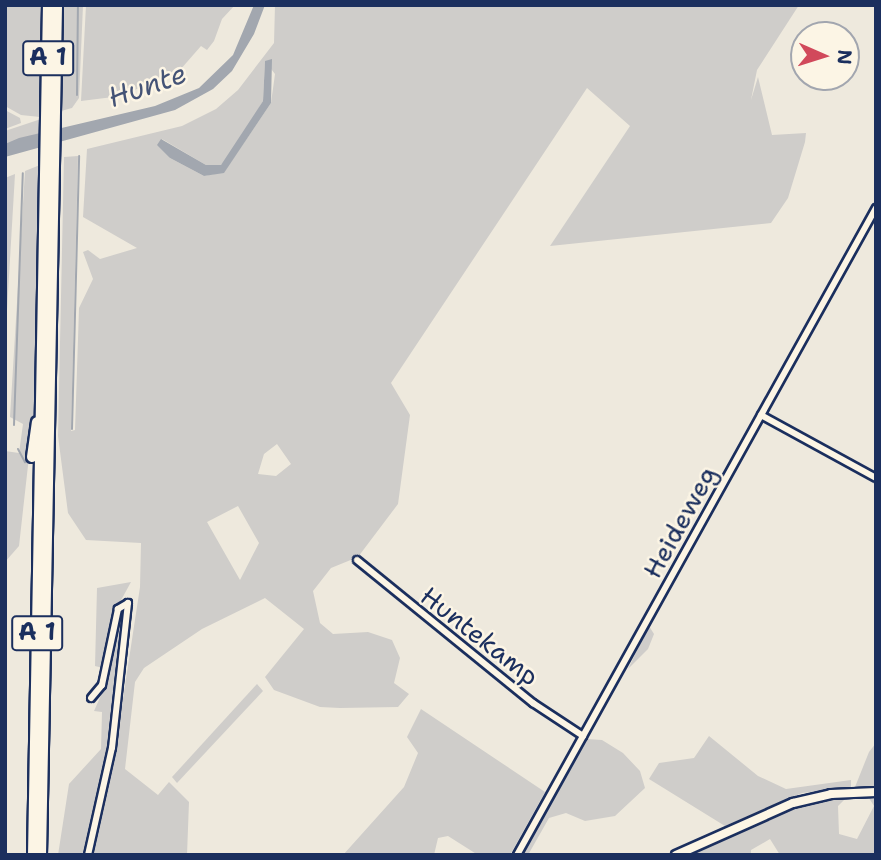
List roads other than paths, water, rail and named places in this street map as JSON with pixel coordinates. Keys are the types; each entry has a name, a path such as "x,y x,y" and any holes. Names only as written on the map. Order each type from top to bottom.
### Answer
{"highway":[{"name":"A 1","path":"48,5 52,110"},
{"name":"A 1","path":"41,855 51,161 57,5"},
{"name":"A 1","path":"33,855 51,161"},
{"path":"32,457 43,412"}],"main road":[{"path":"676,855 793,803 831,794 876,792"}],"street":[{"name":"Heideweg","path":"517,855 876,208"},
{"path":"761,415 876,478"},
{"name":"Huntekamp","path":"357,560 533,703 583,736"},
{"path":"88,855 113,748 128,603 118,609 102,685 91,698"}],"waterway":[{"path":"77,95 78,5"},
{"path":"72,429 79,156"},
{"path":"14,425 23,173"},
{"path":"18,449 25,462"}],"water label":[{"name":"Hunte","path":"147,85"}]}
